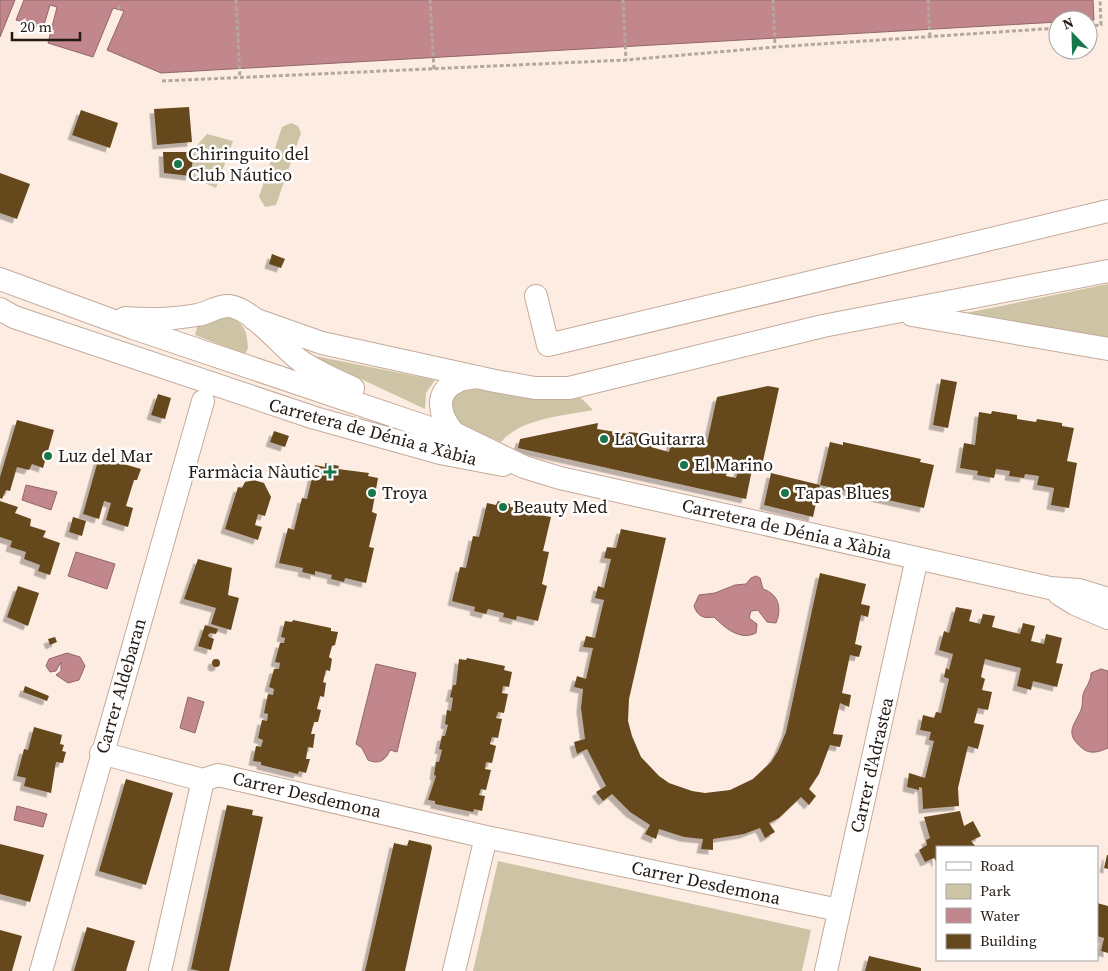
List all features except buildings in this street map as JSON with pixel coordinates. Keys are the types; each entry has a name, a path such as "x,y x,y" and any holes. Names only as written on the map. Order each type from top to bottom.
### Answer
{"street":[{"path":"536,296 548,345 1108,211"},
{"path":"99,314 144,319 200,314 217,307 231,306 254,319 322,343 535,388 569,388 823,326 899,313 1108,271"},
{"name":"Carretera de Dénia a Xàbia","path":"0,279 133,328 251,366 430,428 454,433 524,467 560,478 1050,588 1079,590 1108,599"},
{"name":"Carretera de Dénia a Xàbia","path":"0,309 14,317 315,418 440,453 484,463 524,467"},
{"path":"899,313 1108,349"},
{"path":"200,314 192,323 185,345 186,361 203,401 241,378 259,356 261,346 260,334 254,319"},
{"path":"254,319 284,348 323,374 454,433"},
{"path":"251,366 269,354 284,348 322,343"},
{"path":"454,433 444,422 440,409 442,395 458,381 478,377"},
{"name":"Carrer Aldebaran","path":"41,971 101,753 203,401"},
{"name":"Carrer d'Adrastea","path":"826,971 917,558"},
{"name":"Carretera de Dénia a Xàbia","path":"1050,588 1075,604 1108,618"},
{"name":"Carrer Desdemona","path":"101,753 203,780 218,775 486,836 839,910"},
{"path":"160,971 203,780"},
{"path":"454,971 486,836"}],"path":[{"path":"236,0 240,78"},
{"path":"430,0 434,70"},
{"path":"623,0 626,60"},
{"path":"773,0 775,47"},
{"path":"928,0 930,37"},
{"path":"1098,25 1101,25 1100,0"},
{"path":"162,81 626,60 775,47 1048,29"}],"green space":[{"path":"291,123 298,126 301,133 276,205 265,207 259,197 282,127"},
{"path":"207,134 233,141 216,188 190,176 193,160 191,152"},
{"path":"1108,284 1108,338 966,313"},
{"path":"223,314 239,322 245,330 248,348 245,354 195,335 198,324"},
{"path":"310,355 435,380 426,393 425,409"},
{"path":"465,387 524,398 581,398 593,410 556,416 531,423 510,434 501,442 450,420 448,398"},
{"path":"498,861 811,930 802,971 473,971"}],"water":[{"path":"0,0 15,0 0,37"},
{"path":"24,0 1093,0 1094,10 1048,10 1048,23 161,73 107,50 124,11 113,8 93,57 48,43 57,7 50,5 43,28 16,20"},
{"path":"26,485 57,492 51,510 22,500"},
{"path":"76,552 115,564 107,589 68,576"},
{"path":"756,576 760,578 763,589 773,594 776,598 779,612 776,623 767,622 758,610 751,611 749,618 757,624 756,633 744,635 728,629 714,617 707,618 701,616 695,609 694,606 699,595 715,593 735,585 746,584 751,578"},
{"path":"67,653 80,657 85,666 79,680 68,683 56,675 61,671 61,662 56,671 50,672 46,666 49,659"},
{"path":"376,664 416,673 397,752 390,750 384,759 379,762 368,760 362,748 356,744"},
{"path":"1101,669 1108,671 1108,748 1098,752 1091,752 1085,750 1077,743 1073,738 1072,729 1081,710 1083,695 1091,673"},
{"path":"188,697 204,702 195,733 180,728"},
{"path":"17,806 47,814 43,827 14,820"}],"place":[{"name":"Chiringuito del Club Náutico","path":"178,164"},
{"name":"La Guitarra","path":"604,439"},
{"name":"Luz del Mar","path":"48,456"},
{"name":"El Marino","path":"684,465"},
{"name":"Farmàcia Nàutic","path":"330,472"},
{"name":"Troya","path":"372,493"},
{"name":"Tapas Blues","path":"785,493"},
{"name":"Beauty Med","path":"503,507"}]}
